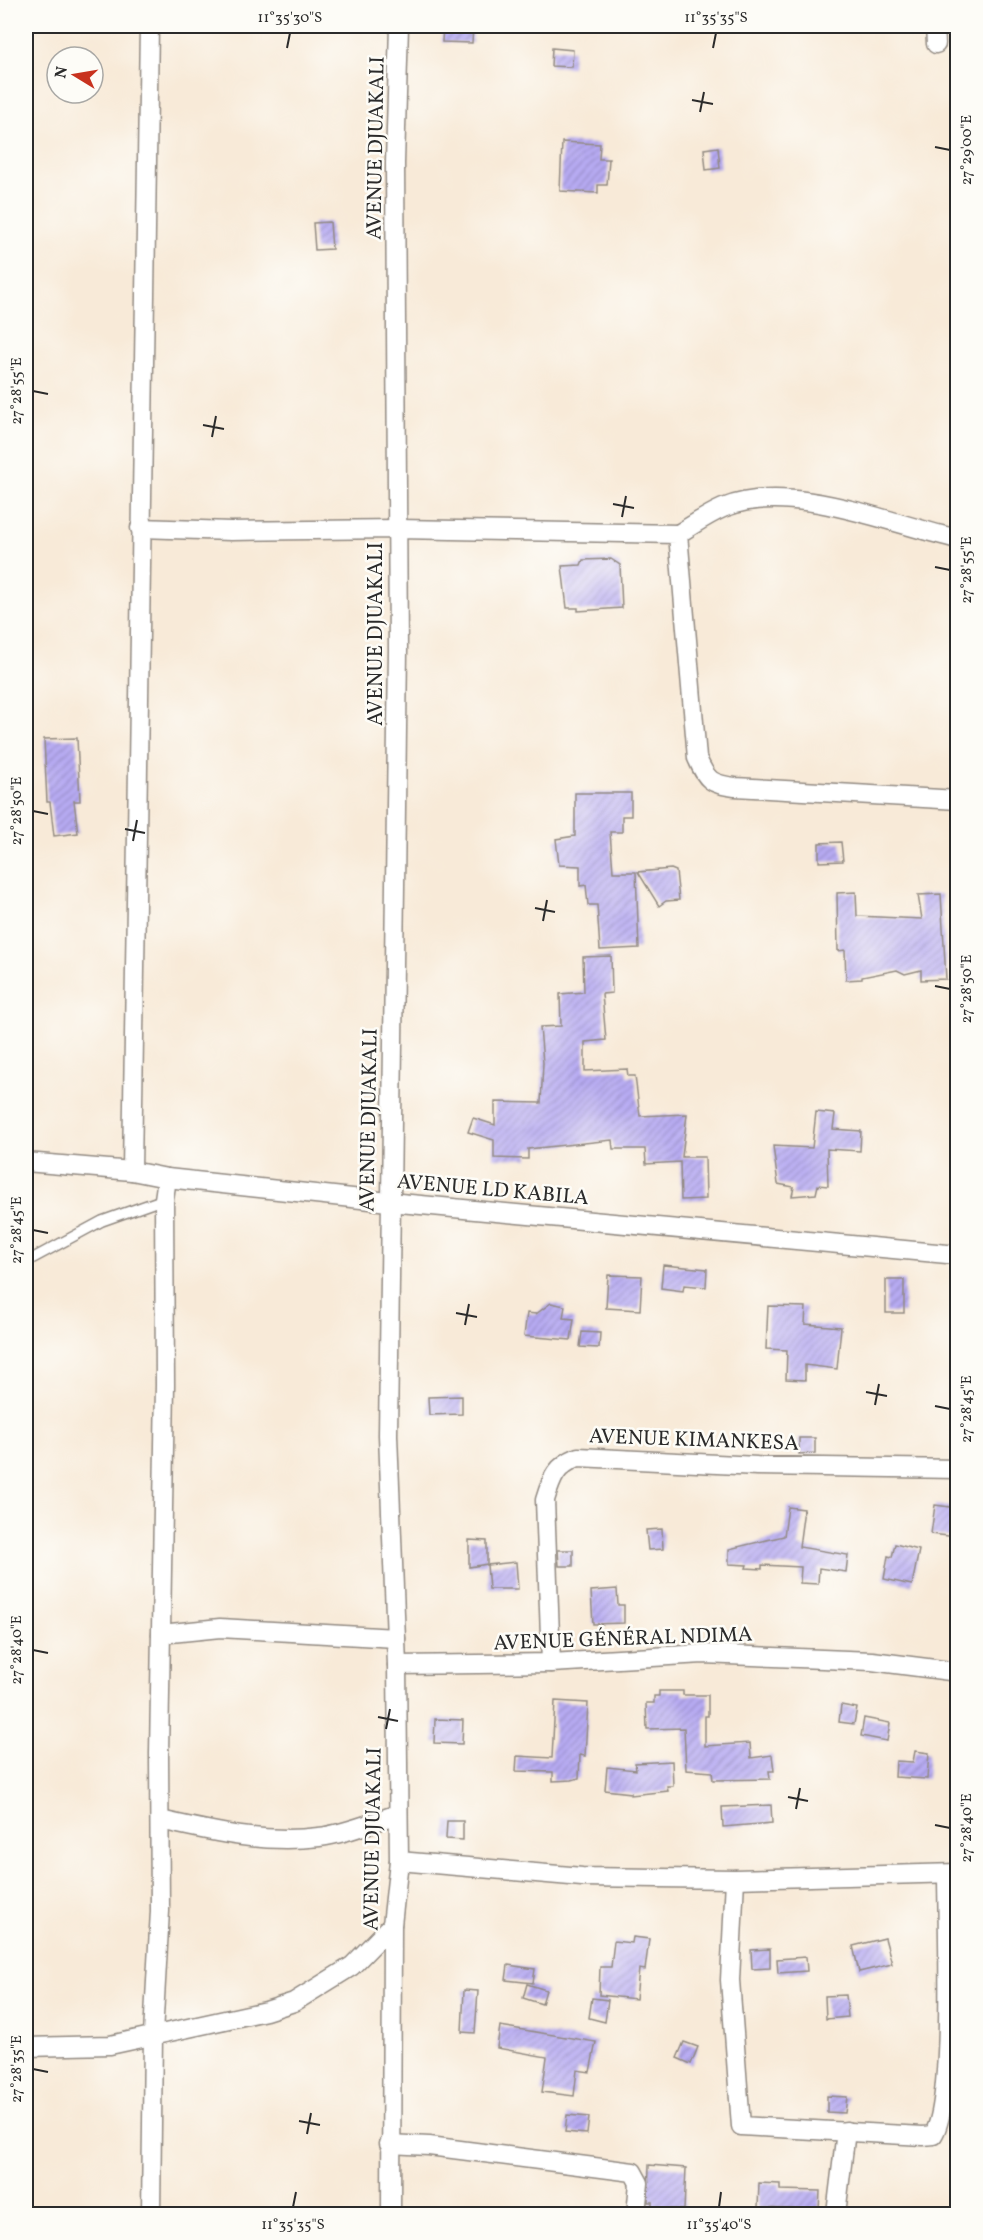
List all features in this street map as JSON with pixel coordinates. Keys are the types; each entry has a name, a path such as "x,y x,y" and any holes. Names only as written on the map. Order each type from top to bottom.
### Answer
{"street":[{"path":"132,1171 149,26"},
{"name":"AVENUE DJUAKALI","path":"391,2214 389,2144 392,1924 399,1860 397,1665 388,1435 398,529 394,163 399,26"},
{"path":"140,528 231,531 398,529 678,534 723,508 746,502 789,500 863,513 957,538"},
{"path":"678,534 697,758 705,777 718,785 735,788 957,800"},
{"name":"AVENUE LD KABILA","path":"26,1162 132,1171 167,1178 389,1202 957,1255"},
{"path":"151,2214 153,2034 159,1959 167,1178"},
{"name":"AVENUE KIMANKESA","path":"551,1663 545,1500 552,1475 563,1464 578,1457 733,1465 957,1469"},
{"path":"161,1634 220,1628 396,1638"},
{"name":"AVENUE GÉNÉRAL NDIMA","path":"397,1665 551,1663 703,1654 872,1661 957,1672"},
{"path":"160,1820 230,1836 274,1840 321,1837 398,1814"},
{"path":"399,1860 582,1877 735,1879 952,1873 952,2057 938,2127 933,2135 741,2126 730,1980 735,1879"},
{"path":"26,2047 110,2045 266,2011 294,2002 352,1966 392,1924"},
{"path":"836,2214 846,2131"},
{"path":"389,2144 429,2146 633,2172 639,2183 636,2214"}],"lane":[{"path":"26,1262 102,1221 165,1199"}],"building":[{"path":"443,26 473,26 472,43 442,42"},
{"path":"552,48 573,50 572,67 551,66"},
{"path":"562,142 600,144 599,159 609,159 607,185 598,185 598,193 560,191"},
{"path":"718,147 720,168 706,170 704,149"},
{"path":"330,222 332,249 315,250 313,223"},
{"path":"611,559 620,565 622,608 578,611 578,608 567,608 562,566 581,565 583,560"},
{"path":"77,738 80,801 74,801 78,833 54,836 50,802 47,802 44,739"},
{"path":"575,793 631,793 631,816 622,816 622,832 610,832 613,872 636,872 639,948 600,950 597,905 588,905 586,885 580,886 580,866 559,865 556,839 575,836"},
{"path":"841,842 843,861 819,862 819,843"},
{"path":"671,869 676,871 679,900 666,901 659,906 638,872"},
{"path":"856,892 857,916 922,919 918,895 941,894 946,979 921,980 921,970 905,974 897,970 862,977 862,979 846,980 845,950 838,951 837,893"},
{"path":"611,956 612,993 602,994 606,1040 585,1042 585,1071 627,1069 628,1076 635,1076 640,1116 687,1114 682,1157 705,1157 706,1199 681,1200 680,1162 646,1164 645,1149 613,1149 612,1140 528,1149 528,1159 494,1158 494,1140 468,1132 473,1118 495,1125 495,1102 541,1103 543,1063 540,1027 561,1026 560,994 584,992 583,957"},
{"path":"816,1112 835,1114 833,1129 861,1131 860,1151 827,1149 828,1186 818,1185 816,1194 792,1196 794,1187 778,1184 773,1146 812,1148"},
{"path":"663,1265 707,1269 706,1287 684,1285 683,1291 661,1288"},
{"path":"608,1275 642,1276 640,1310 606,1308"},
{"path":"886,1280 904,1280 904,1313 886,1313"},
{"path":"551,1303 565,1306 563,1318 574,1319 571,1340 524,1336 527,1313 536,1314"},
{"path":"768,1306 806,1307 805,1324 841,1327 837,1369 805,1365 805,1380 786,1379 787,1350 766,1349"},
{"path":"582,1332 600,1333 599,1348 580,1347"},
{"path":"462,1396 462,1414 429,1415 428,1397"},
{"path":"799,1438 815,1438 815,1453 799,1454"},
{"path":"935,1505 957,1508 957,1537 931,1534"},
{"path":"788,1507 804,1509 799,1547 848,1555 846,1572 819,1568 818,1584 800,1583 801,1567 762,1565 762,1569 729,1564 729,1549 784,1536"},
{"path":"662,1529 663,1549 648,1550 646,1530"},
{"path":"469,1540 487,1541 487,1564 469,1567"},
{"path":"895,1544 919,1550 912,1585 884,1579 888,1556 892,1557"},
{"path":"558,1550 573,1550 573,1566 559,1566"},
{"path":"516,1562 518,1589 489,1589 487,1565"},
{"path":"617,1589 618,1605 624,1605 624,1623 593,1624 591,1591"},
{"path":"659,1691 683,1691 683,1695 708,1695 705,1746 750,1743 751,1758 772,1755 774,1771 769,1771 770,1779 713,1780 712,1772 686,1770 684,1728 647,1729 646,1703 654,1703 654,1696 659,1696"},
{"path":"555,1701 588,1703 585,1756 580,1755 579,1778 572,1780 553,1781 553,1772 516,1771 517,1756 552,1758"},
{"path":"841,1705 857,1708 854,1724 839,1722"},
{"path":"864,1718 890,1723 887,1741 861,1736"},
{"path":"435,1719 463,1720 462,1744 434,1743"},
{"path":"915,1751 929,1753 927,1779 895,1777 896,1761 913,1762"},
{"path":"672,1761 673,1786 667,1786 668,1791 631,1795 631,1793 605,1790 607,1767 636,1770 635,1763"},
{"path":"771,1805 772,1823 723,1827 722,1807"},
{"path":"447,1821 463,1821 463,1840 446,1839"},
{"path":"633,1937 649,1939 645,1970 639,1969 636,1999 599,1995 600,1967 611,1967 614,1941 632,1943"},
{"path":"885,1938 892,1964 859,1972 853,1946"},
{"path":"770,1949 770,1968 752,1969 751,1950"},
{"path":"806,1957 807,1971 778,1973 777,1959"},
{"path":"508,1965 535,1969 533,1983 506,1980"},
{"path":"527,1984 546,1990 542,2004 523,1998"},
{"path":"464,1990 478,1991 475,2033 462,2032"},
{"path":"846,1995 848,2017 826,2019 825,1996"},
{"path":"592,1998 608,2000 605,2022 589,2018"},
{"path":"500,2026 596,2042 590,2072 577,2070 574,2096 542,2092 547,2057 497,2048"},
{"path":"684,2042 698,2047 691,2064 677,2058"},
{"path":"827,2096 847,2097 845,2113 827,2112"},
{"path":"567,2115 589,2117 587,2134 565,2132"},
{"path":"649,2165 686,2168 684,2210 652,2208 652,2202 648,2202"},
{"path":"759,2183 780,2184 780,2190 820,2191 819,2210 758,2208"}]}
